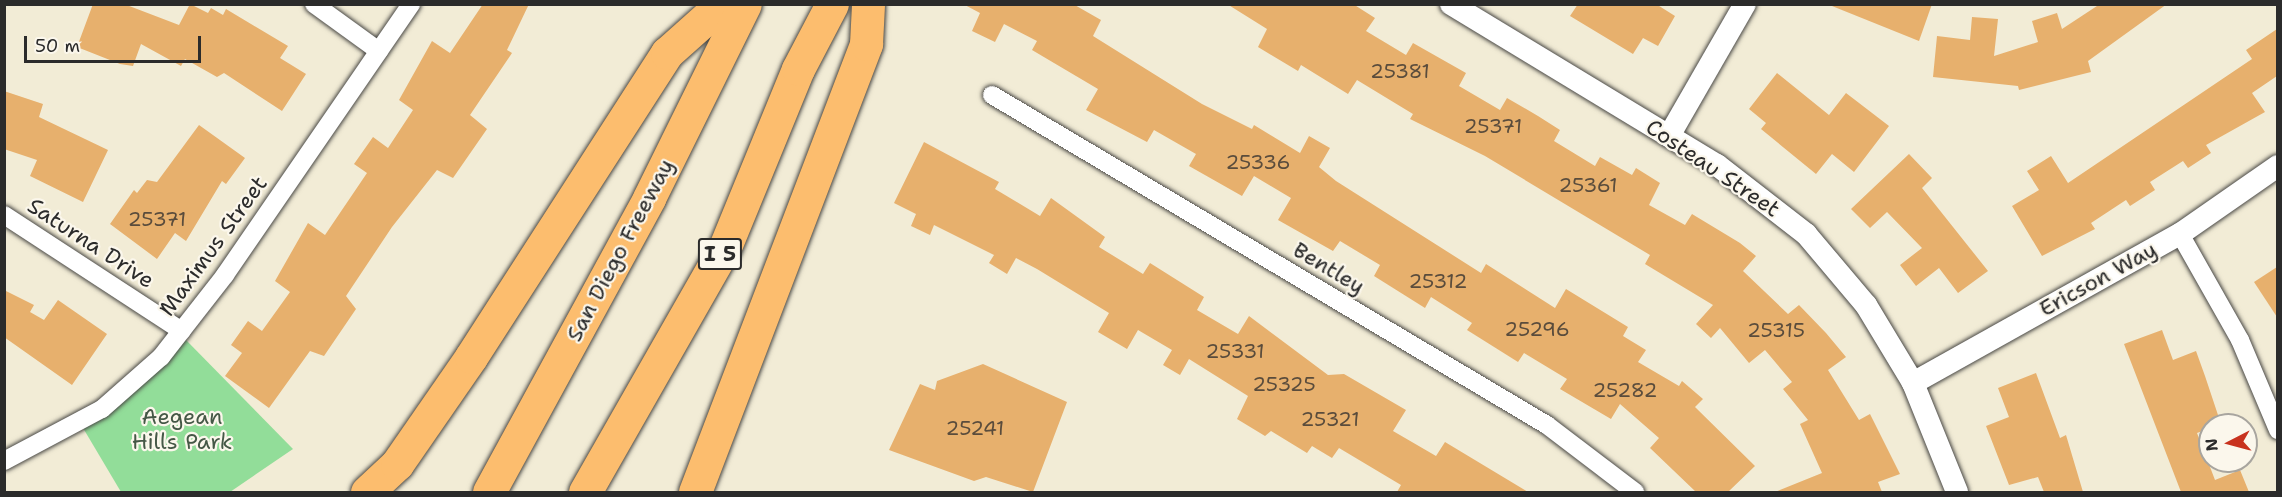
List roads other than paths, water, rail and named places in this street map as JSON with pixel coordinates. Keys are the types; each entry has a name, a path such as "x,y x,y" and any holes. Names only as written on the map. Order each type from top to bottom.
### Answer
{"highway":[{"path":"367,492 397,464 464,367 667,53 722,4"},
{"name":"San Diego Freeway","path":"489,492 649,198 745,4"},
{"name":"I 5","path":"585,492 724,247 798,69 832,4"},
{"path":"695,492 866,44 868,4"}],"street":[{"path":"314,4 379,51"},
{"name":"Maximus Street","path":"4,461 102,409 137,382 182,331 411,4"},
{"name":"Costeau Street","path":"1451,4 1669,136 1758,194 1806,234 1866,305 1913,383 1958,492"},
{"path":"1669,136 1745,4"},
{"name":"Bentley","path":"992,95 1547,425 1635,492"},
{"name":"Ericson Way","path":"1913,383 2180,234 2277,166"},
{"name":"Saturna Drive","path":"4,215 182,331"},
{"path":"2180,234 2240,340 2277,430"}],"park label":[{"name":"Aegean Hills Park","path":"182,428"}]}
